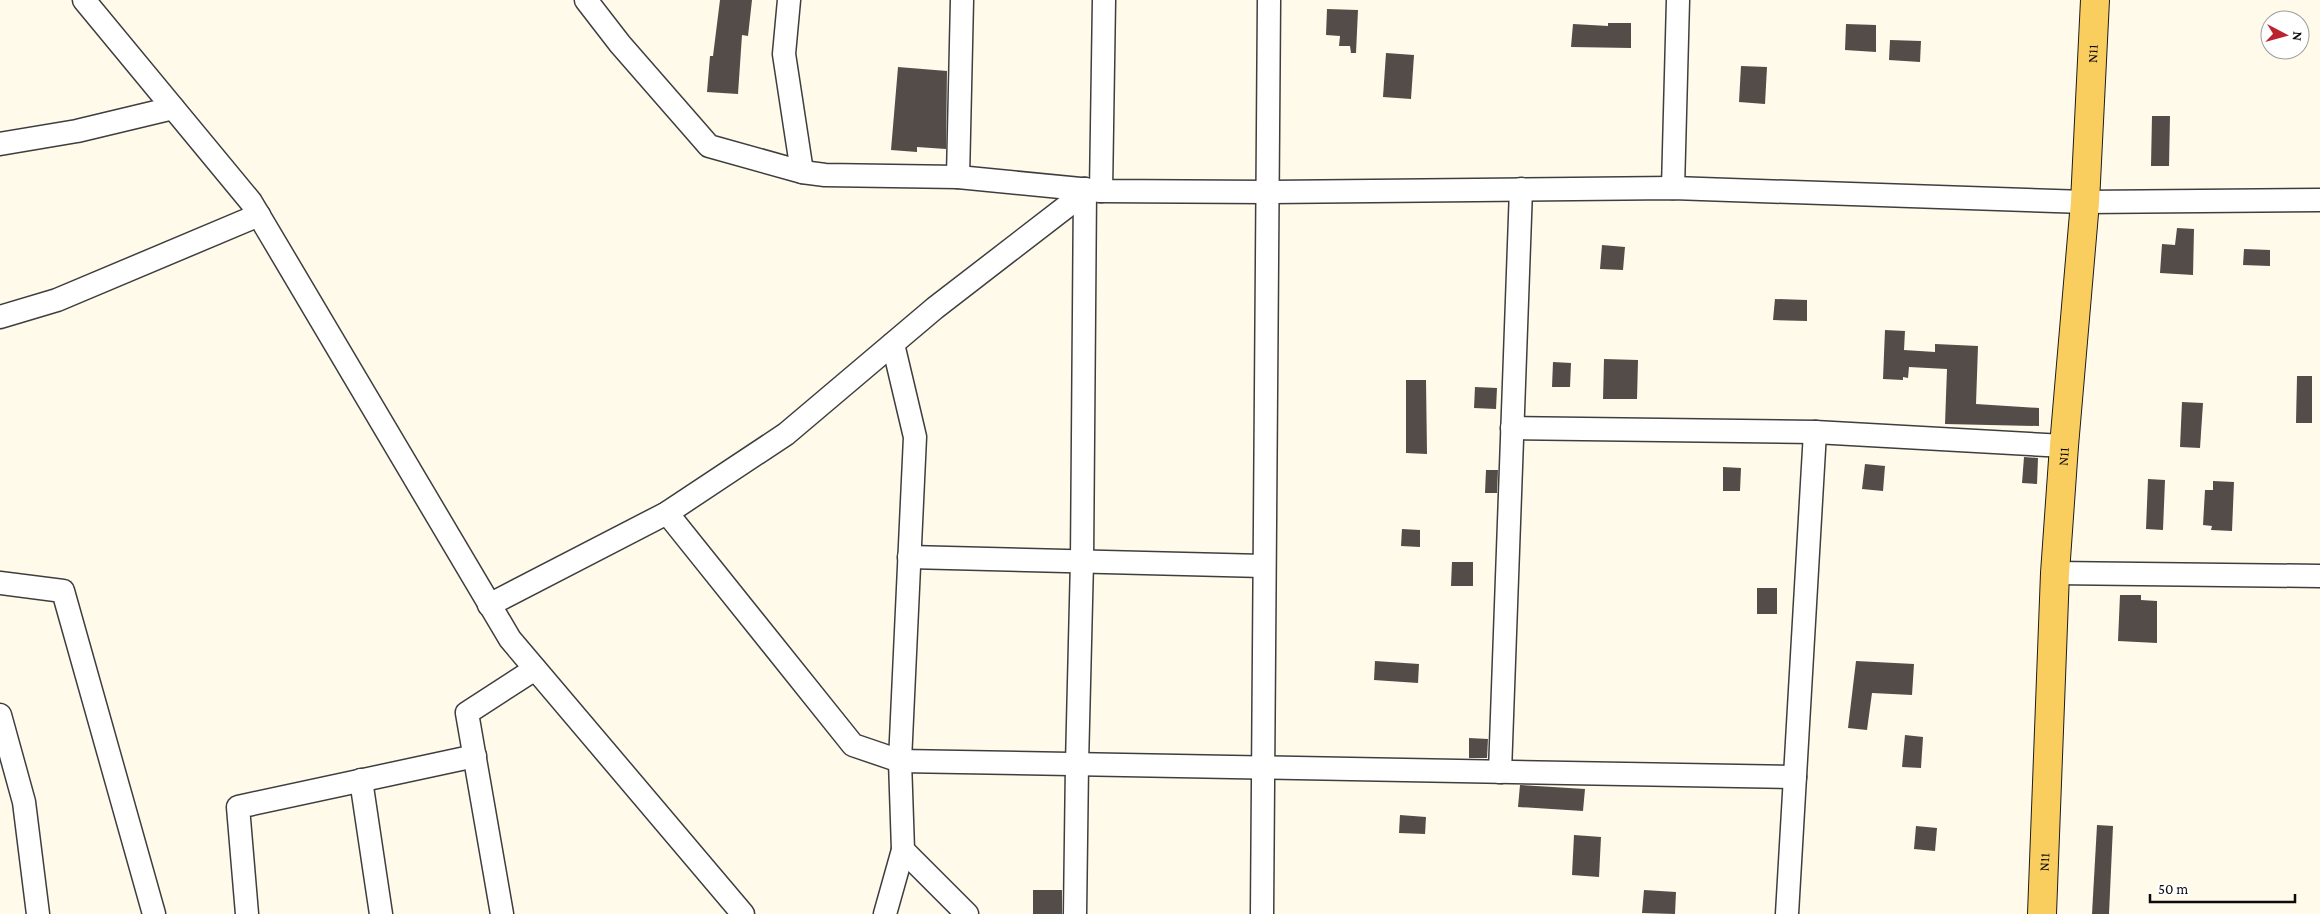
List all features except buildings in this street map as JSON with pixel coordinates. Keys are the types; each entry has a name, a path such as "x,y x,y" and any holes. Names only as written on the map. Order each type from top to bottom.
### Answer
{"main road":[{"name":"N11","path":"2042,914 2055,573 2085,202 2095,0"}],"street":[{"path":"84,0 251,202 510,639 743,914"},
{"path":"586,0 620,44 709,146 802,172 825,175 958,178 1093,190 1267,192 1673,188 2085,202 2320,200"},
{"path":"789,0 784,54 802,172"},
{"path":"958,178 962,0"},
{"path":"1075,914 1076,764 1093,190 1104,0"},
{"path":"1262,914 1261,768 1269,0"},
{"path":"1673,188 1678,0"},
{"path":"0,144 77,131 173,108"},
{"path":"1500,772 1521,189"},
{"path":"489,605 667,513 786,434 943,302 1075,200 1093,190"},
{"path":"0,317 57,300 259,215"},
{"path":"885,914 903,850 900,761 915,437 893,344"},
{"path":"1512,428 1815,432 2064,446"},
{"path":"1786,914 1815,432"},
{"path":"667,513 853,745 900,761 1795,777"},
{"path":"909,557 1263,566"},
{"path":"2055,573 2320,576"},
{"path":"0,583 63,591 154,914"},
{"path":"502,914 467,713 535,670"},
{"path":"0,715 24,802 38,914"},
{"path":"247,914 238,807 475,756"},
{"path":"361,780 380,914"},
{"path":"903,850 967,914"}]}
